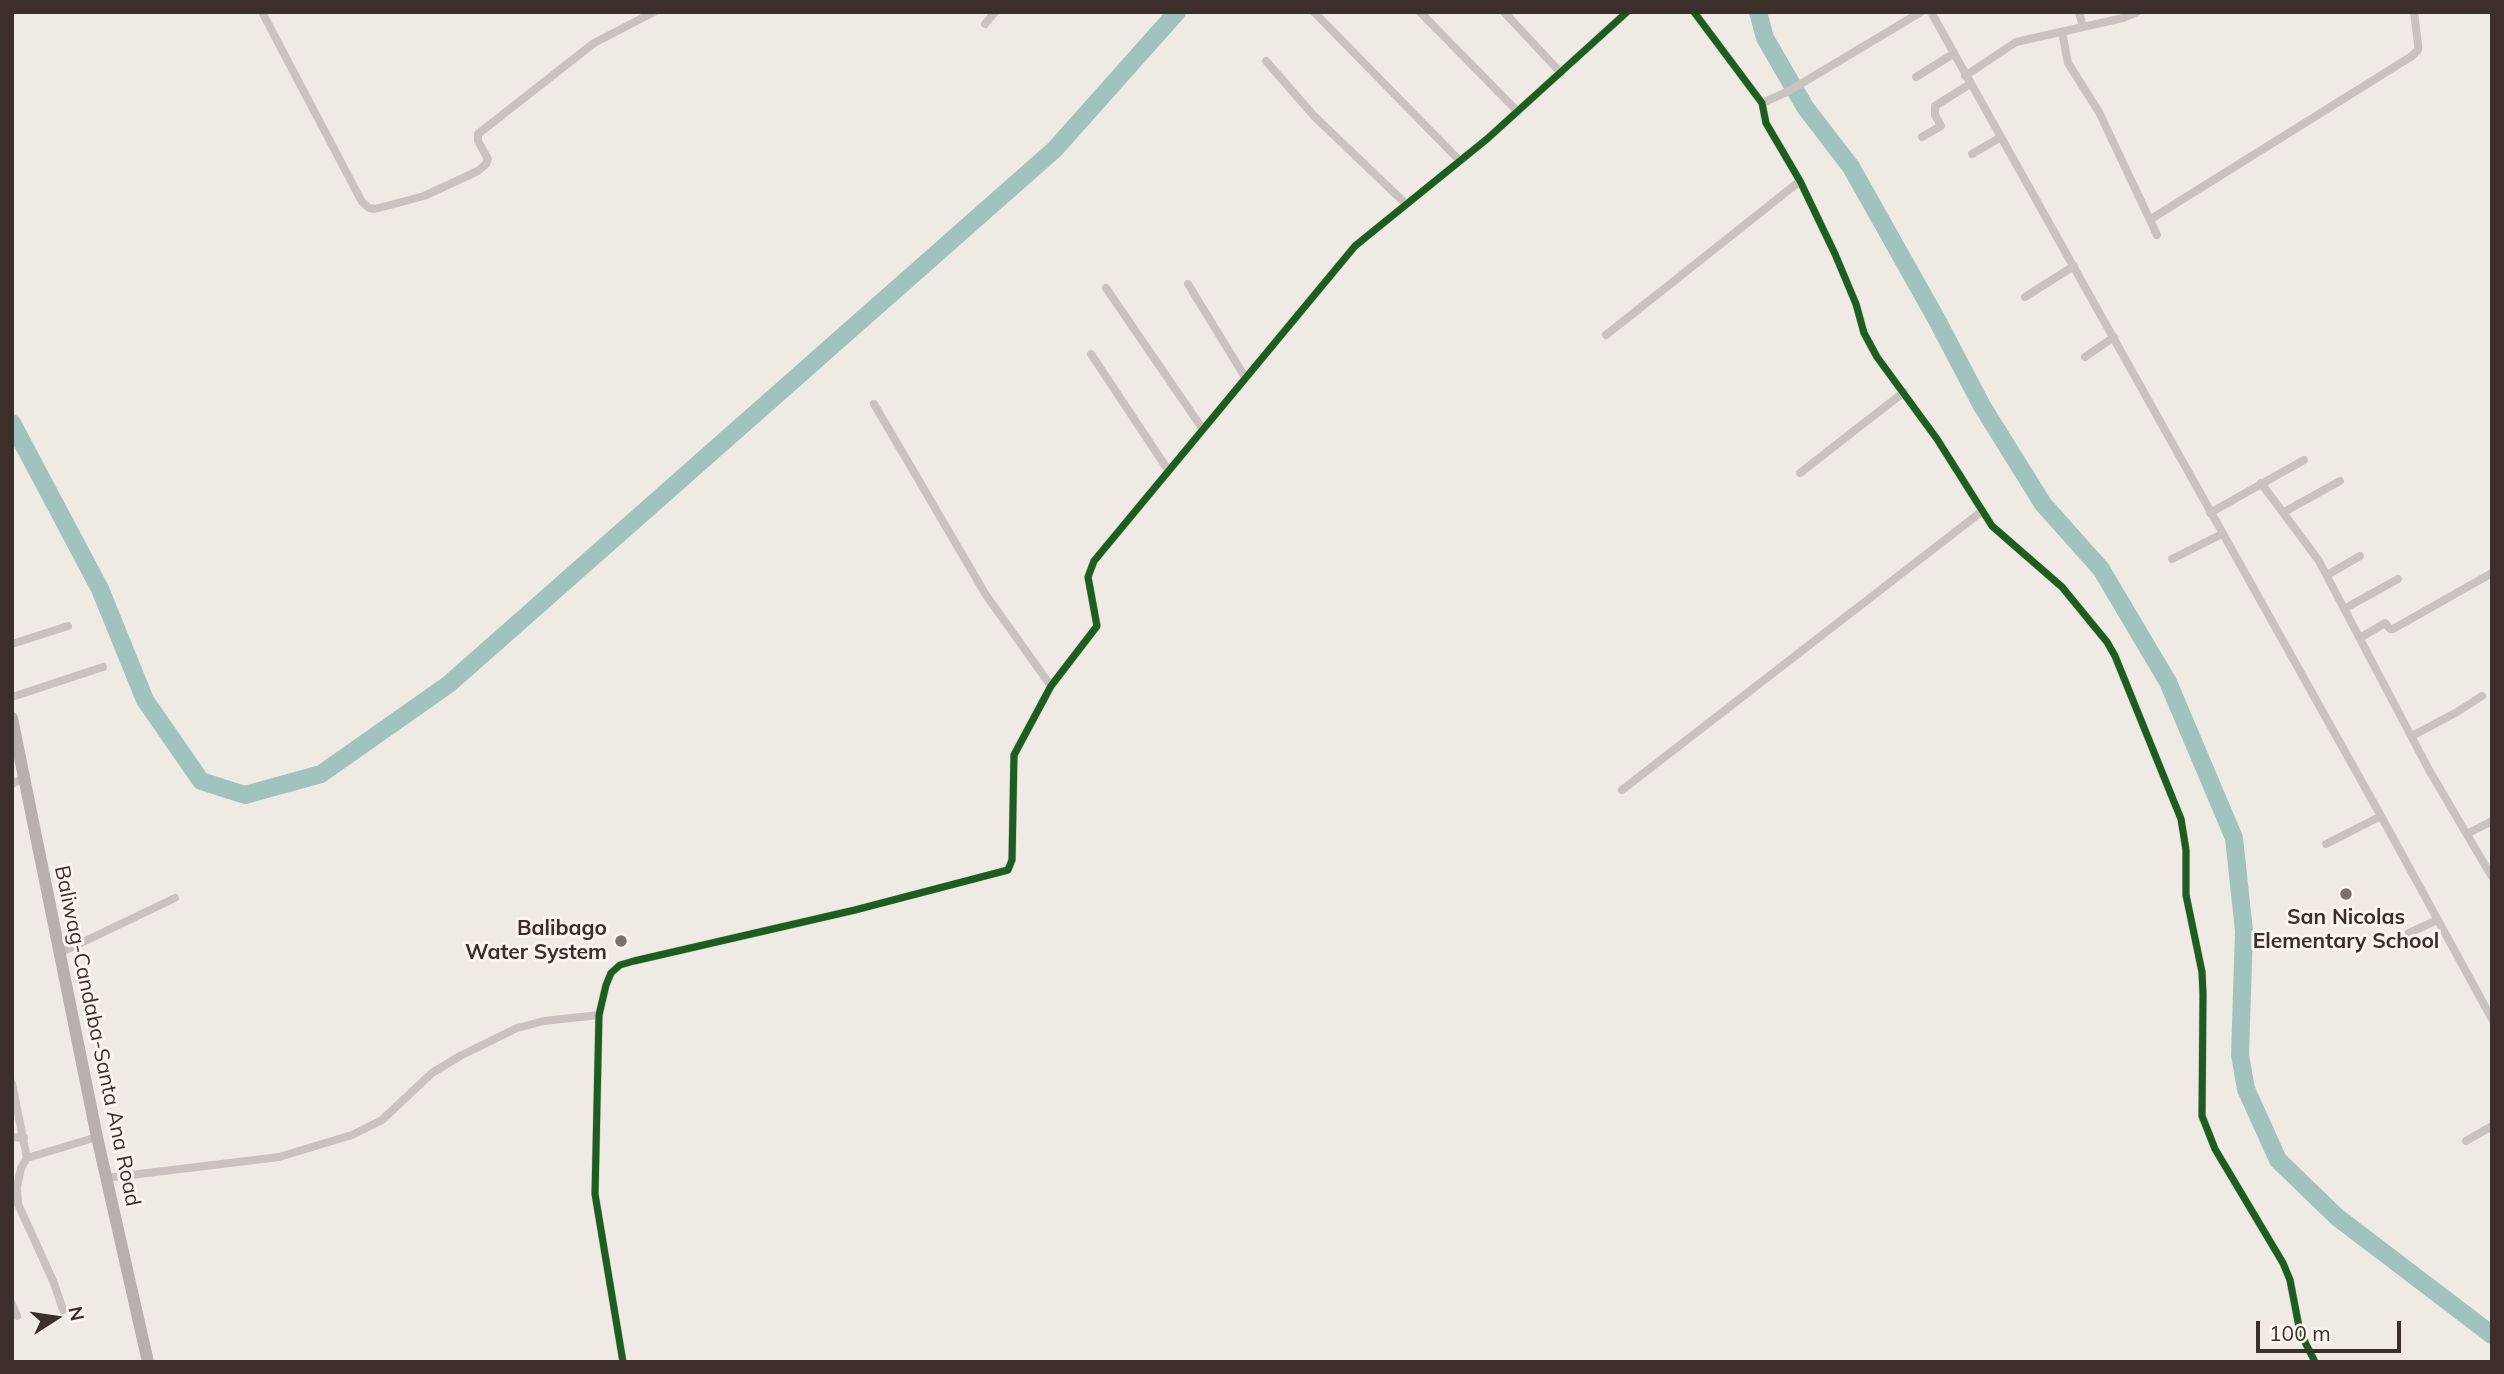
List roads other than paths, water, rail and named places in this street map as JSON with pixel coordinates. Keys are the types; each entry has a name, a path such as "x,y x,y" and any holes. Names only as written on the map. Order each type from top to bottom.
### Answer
{"main road":[{"name":"Baliwag-Candaba-Santa Ana Road","path":"12,718 97,1137 148,1362"}],"street":[{"path":"262,12 362,202 375,209 424,196 478,171 488,159 478,141 478,134 594,43 654,12"},
{"path":"985,24 995,12"},
{"path":"1314,12 1460,161"},
{"path":"1420,12 1518,111"},
{"path":"1504,12 1561,73"},
{"path":"623,1362 595,1194 599,1015 611,972 620,965 855,910 1008,870 1012,860 1014,755 1051,686 1097,626 1088,577 1090,567 1354,246 1460,161 1626,12"},
{"path":"1694,12 1762,103 1766,122 1800,181 1850,288 1864,333 1877,358 1937,439 1981,512 2000,534 2062,587 2107,642 2120,667 2182,819 2186,850 2186,895 2202,972 2202,1116 2215,1149 2283,1263 2290,1280 2300,1332 2315,1362"},
{"path":"1762,103 1789,91 1921,12"},
{"path":"1931,12 2381,816 2492,1020"},
{"path":"2079,12 2082,27"},
{"path":"1922,137 1941,126 1935,115 1935,106 2016,42 2137,12"},
{"path":"2151,219 2412,57 2418,50 2414,12"},
{"path":"2062,32 2068,63 2099,112 2157,235"},
{"path":"1916,77 1953,54"},
{"path":"1266,61 1314,116 1406,204"},
{"path":"1972,153 2001,137"},
{"path":"1606,335 1800,181"},
{"path":"2025,297 2074,266"},
{"path":"1188,284 1245,377"},
{"path":"1106,288 1202,428"},
{"path":"2085,357 2114,337"},
{"path":"1091,354 1168,470"},
{"path":"1800,473 1904,392"},
{"path":"874,404 986,595 1051,686"},
{"path":"2210,513 2304,460"},
{"path":"2284,512 2340,481"},
{"path":"2261,482 2319,561 2429,771 2492,877"},
{"path":"1622,790 1981,512"},
{"path":"2172,559 2222,534"},
{"path":"2327,575 2360,556"},
{"path":"2360,638 2385,623 2393,629 2492,573"},
{"path":"2344,609 2398,579"},
{"path":"12,644 68,626"},
{"path":"12,697 103,667"},
{"path":"2412,736 2482,695"},
{"path":"12,784 25,777"},
{"path":"2326,844 2381,816"},
{"path":"2467,834 2492,821"},
{"path":"60,953 175,898"},
{"path":"2409,933 2437,920"},
{"path":"106,1178 279,1157 352,1135 382,1120 432,1073 516,1028 544,1021 599,1015"},
{"path":"12,1083 27,1158 21,1168 15,1205 54,1283 63,1310"},
{"path":"2466,1141 2492,1126"},
{"path":"12,1137 24,1138"},
{"path":"27,1158 97,1137"},
{"path":"12,1304 17,1316"}],"waterway":[{"path":"12,423 100,589 145,700 201,781 245,795 321,774 449,684 1055,149 1177,12"},
{"path":"1758,12 1765,38 1805,107 1851,167 1982,406 2043,504 2101,569 2168,682 2234,838 2244,931 2240,1055 2246,1089 2278,1160 2337,1217 2492,1335"}],"place":[{"name":"San Nicolas Elementary School","path":"2346,894"},
{"name":"Balibago Water System","path":"621,941"}]}
